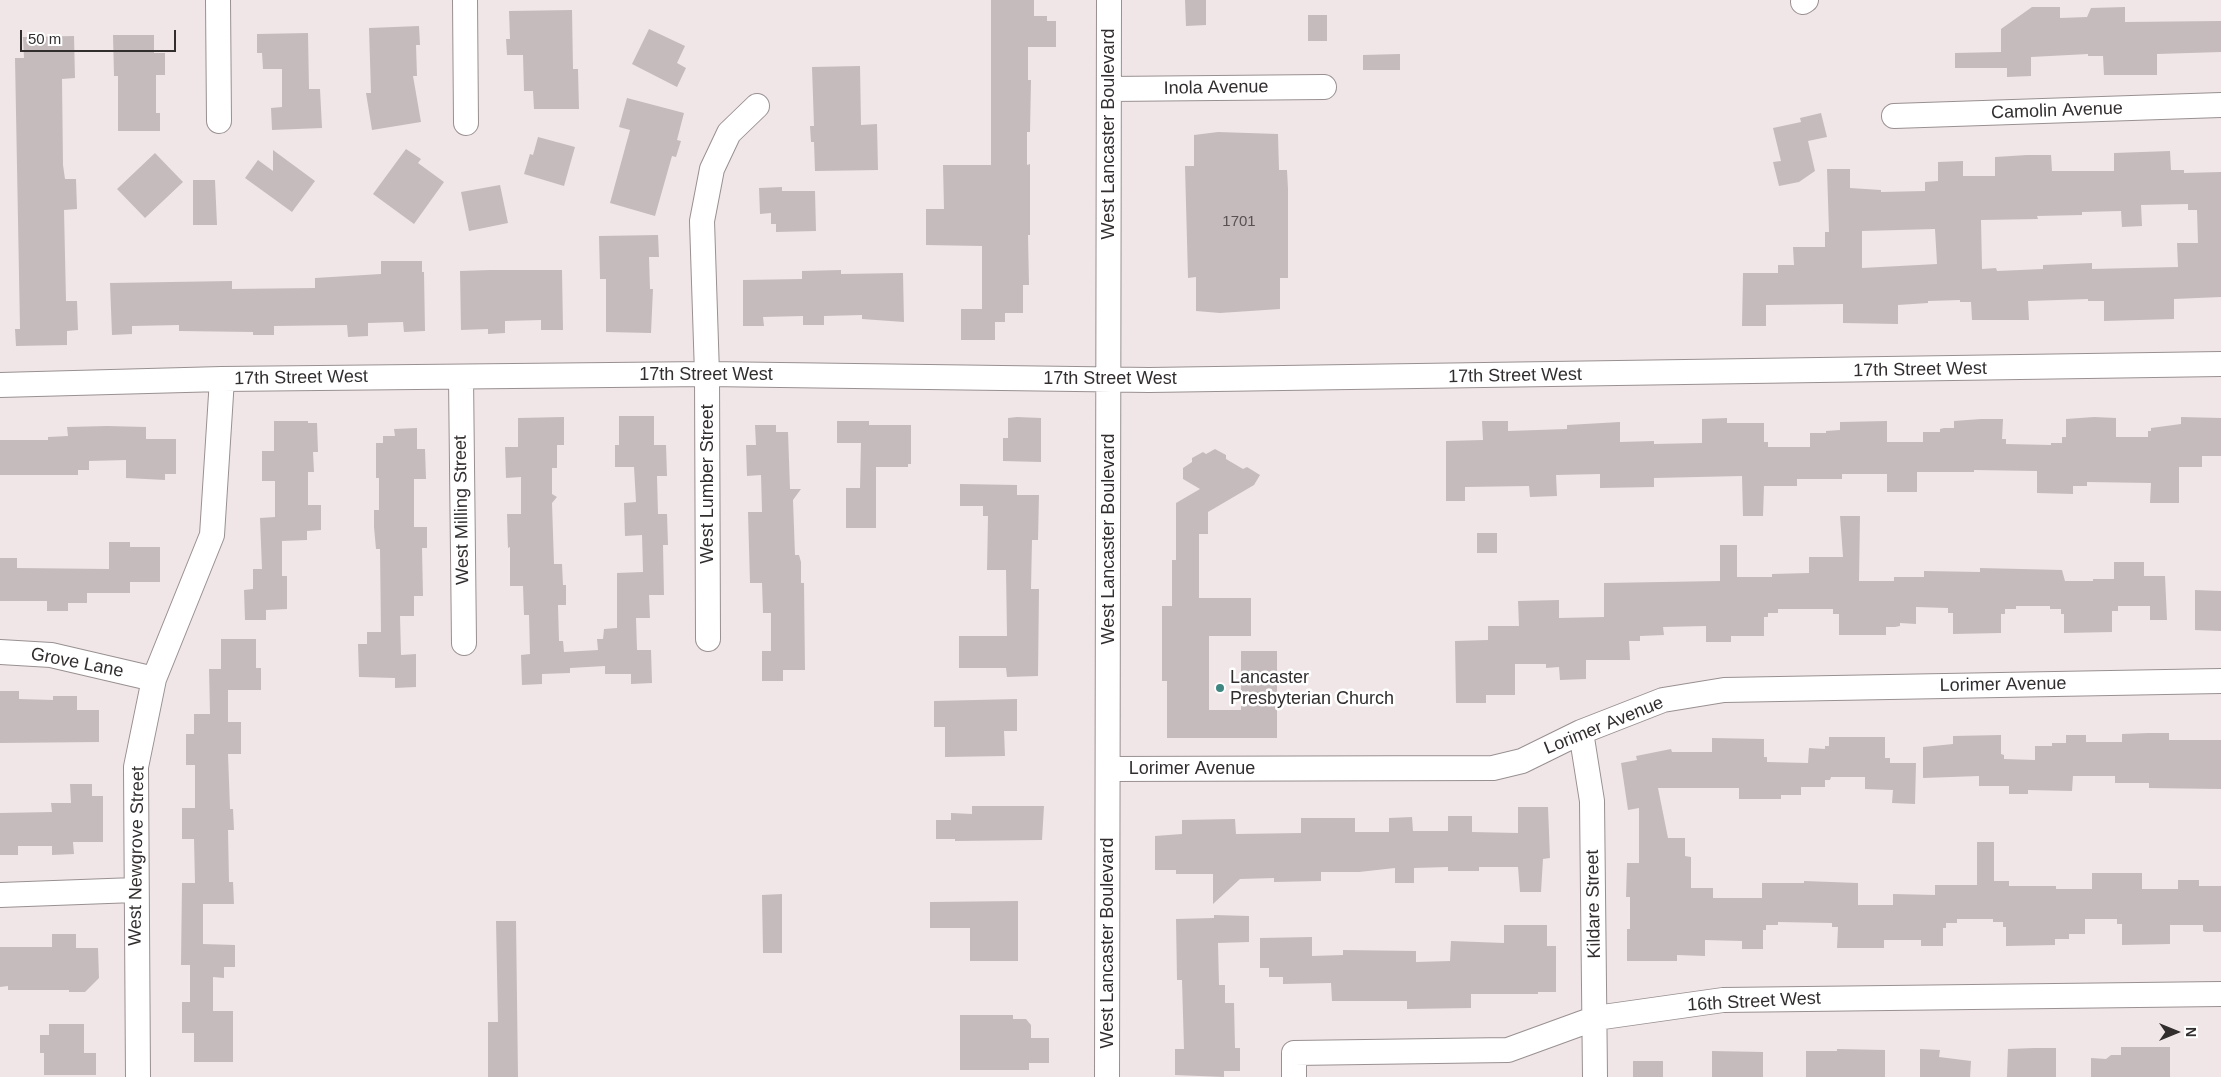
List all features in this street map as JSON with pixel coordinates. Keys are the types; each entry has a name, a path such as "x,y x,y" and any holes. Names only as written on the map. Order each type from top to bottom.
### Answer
{"street":[{"path":"218,0 219,121"},
{"path":"465,0 466,123"},
{"name":"West Lancaster Boulevard","path":"1107,1077 1110,380 1109,0"},
{"name":"Inola Avenue","path":"1109,90 1324,87"},
{"name":"Camolin Avenue","path":"1894,116 2221,105"},
{"name":"West Lumber Street","path":"708,639 707,374 702,221 712,169 729,133 756,106"},
{"name":"17th Street West","path":"0,385 222,379 707,374 1110,380 2221,364"},
{"name":"West Milling Street","path":"461,377 464,643"},
{"name":"West Newgrove Street","path":"138,1077 135,890 136,767 154,679 212,535 222,379"},
{"name":"Grove Lane","path":"0,652 51,655 154,679"},
{"name":"Lorimer Avenue","path":"1109,769 1493,768 1522,761 1581,732 1663,700 1724,690 2221,681"},
{"name":"Kildare Street","path":"1581,732 1592,801 1596,1018 1595,1077"},
{"path":"0,895 135,890"},
{"name":"16th Street West","path":"1294,1077 1294,1053 1508,1050 1596,1018 1723,1000 2221,994"}],"building":[{"path":"991,0 1034,0 1034,16 1047,16 1047,21 1056,21 1056,47 1028,47 1028,80 1031,80 1030,132 1027,132 1027,165 1030,164 1030,235 1028,235 1029,285 1023,285 1023,313 1005,313 1005,322 995,322 995,340 961,340 961,309 982,309 982,246 926,245 926,209 944,209 943,165 991,165"},
{"path":"1185,0 1206,0 1206,25 1186,26"},
{"path":"2032,7 2060,7 2060,18 2087,17 2091,8 2125,7 2125,22 2221,21 2221,52 2157,54 2157,75 2104,75 2103,56 2088,56 2088,54 2031,57 2031,76 2007,77 2007,68 1955,68 1955,53 2001,52 2001,29"},
{"path":"572,10 573,69 578,69 579,109 534,109 533,91 524,91 523,55 507,55 506,39 510,39 509,11"},
{"path":"1308,15 1327,15 1327,41 1308,41"},
{"path":"419,26 420,45 416,45 417,76 413,76 421,122 372,130 366,93 371,93 369,28"},
{"path":"649,29 685,46 677,63 686,68 677,87 632,64"},
{"path":"308,33 309,89 320,89 322,128 272,130 271,108 282,107 282,69 263,69 262,53 257,53 257,34"},
{"path":"113,35 154,35 154,53 165,53 165,75 156,75 156,113 160,113 160,131 118,131 118,76 114,76"},
{"path":"74,36 75,78 62,79 63,165 65,179 76,179 77,209 64,210 66,301 77,301 78,330 67,331 67,345 16,346 15,329 20,329 15,58 24,58 23,37"},
{"path":"1400,54 1400,70 1363,70 1363,55"},
{"path":"860,66 861,125 877,124 878,170 815,171 814,142 811,142 810,126 814,126 812,67"},
{"path":"627,98 684,113 677,140 681,141 676,157 672,156 655,216 610,203 630,130 619,127"},
{"path":"1821,113 1827,137 1808,141 1815,171 1799,182 1779,186 1773,162 1781,161 1773,128 1801,122 1800,118"},
{"path":"1218,132 1278,134 1279,170 1287,170 1288,189 1288,278 1280,278 1280,309 1220,313 1196,311 1196,277 1188,278 1185,166 1194,166 1194,135"},
{"path":"538,137 575,147 564,186 524,174 530,154 533,155"},
{"path":"406,149 421,159 418,163 444,182 414,224 373,194"},
{"path":"273,150 315,181 292,212 245,178 258,160 273,171"},
{"path":"2170,151 2171,170 2184,170 2184,173 2221,172 2221,297 2174,299 2174,319 2104,321 2104,301 2088,301 2088,299 2028,301 2029,320 1972,320 1971,302 1960,302 1960,300 1928,301 1928,303 1898,305 1898,324 1843,323 1843,304 1766,305 1766,326 1742,326 1743,273 1778,273 1778,265 1794,265 1793,247 1825,247 1825,232 1829,232 1827,169 1850,169 1850,188 1881,190 1881,192 1925,191 1925,182 1938,181 1938,162 1963,161 1963,176 1995,176 1995,157 2051,155 2052,171 2114,171 2114,153","holes":["2188,204 2188,210 2197,210 2198,243 2177,243 2178,267 2092,269 2092,263 2043,265 2043,269 1997,271 1996,268 1982,269 1981,220 2038,219 2037,216 2082,215 2082,212 2121,211 2122,227 2142,226 2141,205","1935,229 1937,264 1862,268 1862,231"]},
{"path":"155,153 183,182 145,218 117,189"},
{"path":"193,180 215,180 217,225 193,225"},
{"path":"500,185 508,223 469,231 461,192"},
{"path":"782,187 782,191 815,191 816,231 776,232 776,224 771,224 771,213 760,214 759,188"},
{"path":"658,235 659,257 649,257 650,289 653,289 651,333 606,332 606,279 600,279 599,236"},
{"path":"381,261 422,261 422,272 424,272 425,331 404,332 403,322 368,323 368,336 348,337 347,325 274,326 274,335 253,335 253,332 179,331 179,325 132,326 132,334 112,335 110,283 232,281 232,289 315,288 315,278 381,274"},
{"path":"562,270 563,330 541,330 541,320 505,321 505,333 488,334 488,329 461,330 460,271"},
{"path":"841,270 841,274 903,273 904,322 862,319 862,315 824,316 824,325 803,325 803,316 763,317 764,326 743,326 743,280 802,279 802,271"},
{"path":"619,416 654,416 654,445 666,445 667,476 657,476 658,514 667,514 668,545 663,545 664,595 649,595 650,618 636,618 637,650 651,650 652,683 631,684 631,674 605,674 605,666 570,668 570,673 542,674 542,684 522,685 521,655 530,654 529,615 524,615 523,586 510,586 510,547 508,548 507,514 521,514 521,477 506,478 505,447 518,447 518,418 564,417 564,445 557,445 557,468 552,468 552,494 557,497 552,503 554,564 562,564 563,585 566,585 566,605 558,605 559,641 563,641 564,652 598,650 597,639 603,639 604,629 617,628 617,573 643,572 642,535 625,536 624,503 636,502 634,467 615,467 615,445 619,445"},
{"path":"2181,417 2221,418 2221,456 2202,456 2202,467 2179,467 2179,503 2150,503 2151,483 2087,482 2087,486 2073,486 2073,494 2037,493 2037,471 1974,470 1974,472 1917,472 1917,492 1887,492 1887,474 1842,474 1842,479 1797,479 1797,486 1764,486 1763,516 1743,516 1742,476 1654,478 1654,487 1600,488 1600,474 1556,475 1557,496 1530,497 1529,486 1465,487 1465,501 1446,501 1446,441 1483,440 1482,421 1508,421 1508,431 1567,429 1567,425 1620,422 1620,442 1654,441 1654,444 1702,443 1702,419 1727,418 1727,423 1764,423 1764,442 1768,442 1768,447 1810,447 1810,433 1826,433 1826,431 1840,430 1840,422 1887,421 1887,442 1923,442 1923,432 1940,432 1940,429 1954,428 1954,421 1981,419 2003,419 2002,439 2006,439 2006,444 2051,445 2051,443 2062,443 2062,437 2066,437 2066,419 2116,418 2116,437 2148,437 2148,431 2151,431 2151,428 2181,424"},
{"path":"1008,418 1041,418 1041,462 1003,461 1003,438 1008,438"},
{"path":"274,421 308,421 308,423 317,423 318,452 313,452 314,472 308,472 308,505 321,505 321,530 307,531 307,540 282,541 282,576 287,576 287,609 266,610 266,620 245,620 244,590 253,589 253,569 262,569 260,518 275,517 275,481 262,481 262,451 274,451"},
{"path":"837,421 869,421 869,425 911,425 911,464 908,464 908,467 876,467 876,528 846,528 846,488 860,488 861,443 837,443"},
{"path":"755,425 776,425 776,432 788,432 790,489 801,489 793,500 795,555 799,555 801,583 804,583 805,670 783,670 783,681 762,681 762,651 771,651 771,613 763,613 762,583 750,583 748,512 762,512 761,475 747,476 746,445 756,445"},
{"path":"67,427 146,427 146,439 176,439 176,474 165,474 165,480 126,478 126,460 89,461 89,470 78,470 78,475 0,475 0,440 48,440 48,437 68,436"},
{"path":"417,428 417,449 425,449 426,479 414,479 414,527 427,527 427,548 422,548 423,596 414,596 414,616 400,616 401,655 416,654 416,687 395,688 395,678 359,677 358,644 367,644 367,632 381,632 380,549 376,549 374,527 374,510 379,510 379,478 376,478 376,443 383,443 383,436 395,436 394,429"},
{"path":"1215,449 1226,455 1226,459 1243,469 1247,467 1260,475 1254,485 1208,512 1208,534 1199,534 1199,598 1251,598 1251,636 1209,636 1209,710 1241,710 1241,651 1277,651 1277,738 1167,738 1167,681 1162,681 1162,606 1172,606 1172,560 1176,560 1176,503 1200,489 1183,479 1183,468 1192,462 1192,458 1203,452 1206,454"},
{"path":"960,484 1017,485 1017,495 1039,495 1038,540 1032,540 1031,589 1039,589 1038,676 1007,677 1006,668 959,668 959,636 1007,636 1006,570 987,570 988,516 983,516 983,506 960,506"},
{"path":"1840,516 1860,516 1859,581 1894,581 1894,577 1924,577 1924,571 1980,572 1980,568 2062,570 2065,581 2093,581 2093,579 2114,579 2114,562 2144,562 2144,576 2165,576 2167,620 2150,620 2150,606 2118,606 2118,611 2112,611 2112,632 2064,633 2064,614 2061,614 2061,609 2050,609 2050,606 2016,606 2016,609 2005,609 2005,614 2001,614 2001,633 1953,634 1953,613 1948,613 1948,608 1916,607 1916,624 1900,623 1900,626 1886,627 1886,635 1839,635 1839,614 1833,614 1833,609 1778,609 1778,613 1768,613 1768,617 1764,617 1764,636 1731,636 1731,642 1706,642 1706,626 1663,627 1664,635 1640,636 1640,641 1629,641 1630,660 1586,660 1586,679 1560,680 1559,667 1546,668 1546,664 1515,664 1515,695 1486,695 1486,703 1456,703 1455,641 1488,640 1488,626 1519,626 1518,601 1559,600 1559,618 1604,617 1604,583 1720,581 1720,545 1737,545 1737,577 1772,577 1772,574 1809,573 1809,557 1843,557"},
{"path":"1477,533 1497,533 1497,553 1477,553"},
{"path":"109,542 130,542 130,547 160,547 160,582 130,582 130,593 87,593 87,603 68,603 68,611 47,611 47,601 0,601 0,558 17,558 17,568 109,569"},
{"path":"2195,590 2221,591 2221,631 2195,630"},
{"path":"221,639 256,639 256,668 261,668 261,690 228,690 228,722 241,722 241,754 228,754 230,809 233,809 234,830 228,830 229,882 233,882 234,904 203,904 203,944 235,945 235,967 224,967 224,978 213,977 213,1011 233,1011 233,1062 194,1062 194,1033 182,1033 182,1002 190,1002 190,965 181,965 182,883 195,883 194,839 182,839 182,808 195,808 195,765 186,765 186,734 194,734 194,714 210,714 209,669 221,669"},
{"path":"0,691 19,691 19,699 53,700 53,696 77,696 77,710 99,710 99,742 0,743"},
{"path":"1017,699 1017,731 1004,731 1005,756 945,757 945,727 934,727 934,701"},
{"path":"2169,733 2169,740 2221,740 2221,789 2149,788 2149,783 2115,783 2115,776 2073,776 2072,791 2028,790 2028,794 2009,794 2009,786 1979,786 1979,776 1923,778 1923,747 1953,744 1953,736 2001,735 2001,754 2004,755 2004,759 2035,760 2035,746 2052,746 2052,743 2066,743 2066,735 2086,735 2086,742 2122,742 2122,734"},
{"path":"1829,737 1885,737 1885,758 1890,758 1890,763 1916,763 1915,804 1892,803 1893,790 1865,789 1865,777 1831,777 1830,780 1825,780 1825,787 1801,787 1801,795 1781,795 1781,799 1739,799 1739,788 1658,788 1668,838 1685,838 1685,856 1691,857 1691,888 1713,888 1713,898 1762,898 1762,883 1804,883 1804,881 1858,883 1858,905 1893,905 1893,894 1935,895 1935,885 1977,885 1977,842 1994,842 1994,881 2009,881 2009,886 2056,886 2056,889 2092,889 2092,873 2142,873 2142,889 2178,889 2178,880 2199,880 2199,886 2221,886 2221,932 2205,932 2203,931 2203,925 2170,925 2170,944 2122,945 2122,924 2117,924 2117,919 2085,919 2085,934 2069,934 2069,939 2055,939 2055,945 2006,946 2006,927 2003,927 2003,922 1993,922 1993,919 1957,919 1957,923 1946,923 1946,928 1943,928 1943,946 1921,946 1921,940 1884,940 1884,948 1837,948 1838,927 1832,927 1832,923 1778,922 1778,925 1766,925 1766,930 1763,930 1763,949 1742,949 1742,941 1705,940 1705,956 1677,955 1677,961 1627,961 1630,897 1626,897 1627,863 1639,863 1639,808 1628,810 1621,763 1637,760 1636,756 1671,749 1672,752 1712,752 1712,738 1764,739 1764,757 1767,757 1767,762 1808,763 1809,748 1825,749 1825,746 1829,746"},
{"path":"70,784 92,784 92,796 103,796 103,842 73,842 74,854 52,855 52,846 18,846 18,855 0,855 0,813 52,812 51,803 71,803"},
{"path":"972,806 1044,806 1042,840 955,841 955,839 936,839 936,820 951,820 951,813 972,814"},
{"path":"1518,807 1548,807 1550,858 1543,859 1541,892 1520,892 1518,867 1479,867 1479,871 1448,871 1448,867 1414,868 1414,883 1395,883 1395,868 1359,872 1321,872 1321,881 1274,882 1274,878 1240,879 1213,904 1213,874 1176,874 1176,870 1155,870 1155,836 1182,834 1182,820 1235,819 1236,834 1301,833 1301,818 1355,818 1355,832 1389,832 1389,818 1412,817 1413,831 1448,831 1448,816 1472,816 1472,832 1518,833"},
{"path":"782,894 782,953 763,953 762,895"},
{"path":"1018,901 1018,961 970,961 970,928 930,928 930,902"},
{"path":"1214,915 1249,916 1249,942 1218,943 1219,985 1225,985 1225,1003 1234,1003 1235,1048 1240,1048 1240,1071 1224,1071 1224,1077 1175,1075 1175,1049 1184,1049 1182,980 1177,980 1176,919 1214,918"},
{"path":"496,921 516,921 518,1077 488,1077 488,1022 498,1022"},
{"path":"1504,925 1547,925 1547,946 1556,946 1556,992 1538,992 1538,994 1471,994 1471,1008 1407,1009 1407,1001 1332,1001 1331,983 1283,984 1283,977 1269,977 1269,968 1260,968 1260,938 1312,937 1312,956 1343,955 1343,950 1416,951 1416,962 1450,961 1451,941 1504,943"},
{"path":"52,934 76,934 76,948 98,948 99,978 85,992 69,992 69,990 8,990 8,986 0,987 0,947 52,947"},
{"path":"960,1015 1013,1015 1013,1019 1026,1019 1031,1025 1031,1038 1049,1038 1049,1063 1029,1063 1029,1070 960,1070"},
{"path":"49,1024 84,1024 84,1053 96,1053 96,1075 44,1075 44,1053 40,1053 40,1035 49,1035"},
{"path":"2121,1047 2170,1047 2170,1077 2091,1077 2091,1058 2106,1059 2111,1055 2121,1055"},
{"path":"2056,1048 2056,1077 2007,1077 2008,1049"},
{"path":"1837,1049 1885,1050 1885,1077 1806,1077 1806,1051 1837,1051"},
{"path":"1920,1049 1940,1050 1939,1057 1971,1061 1970,1077 1920,1077"},
{"path":"1712,1051 1763,1052 1763,1077 1712,1077"},
{"path":"1633,1061 1663,1061 1663,1077 1633,1077"}],"place":[{"name":"Lancaster Presbyterian Church","path":"1220,688"}]}
